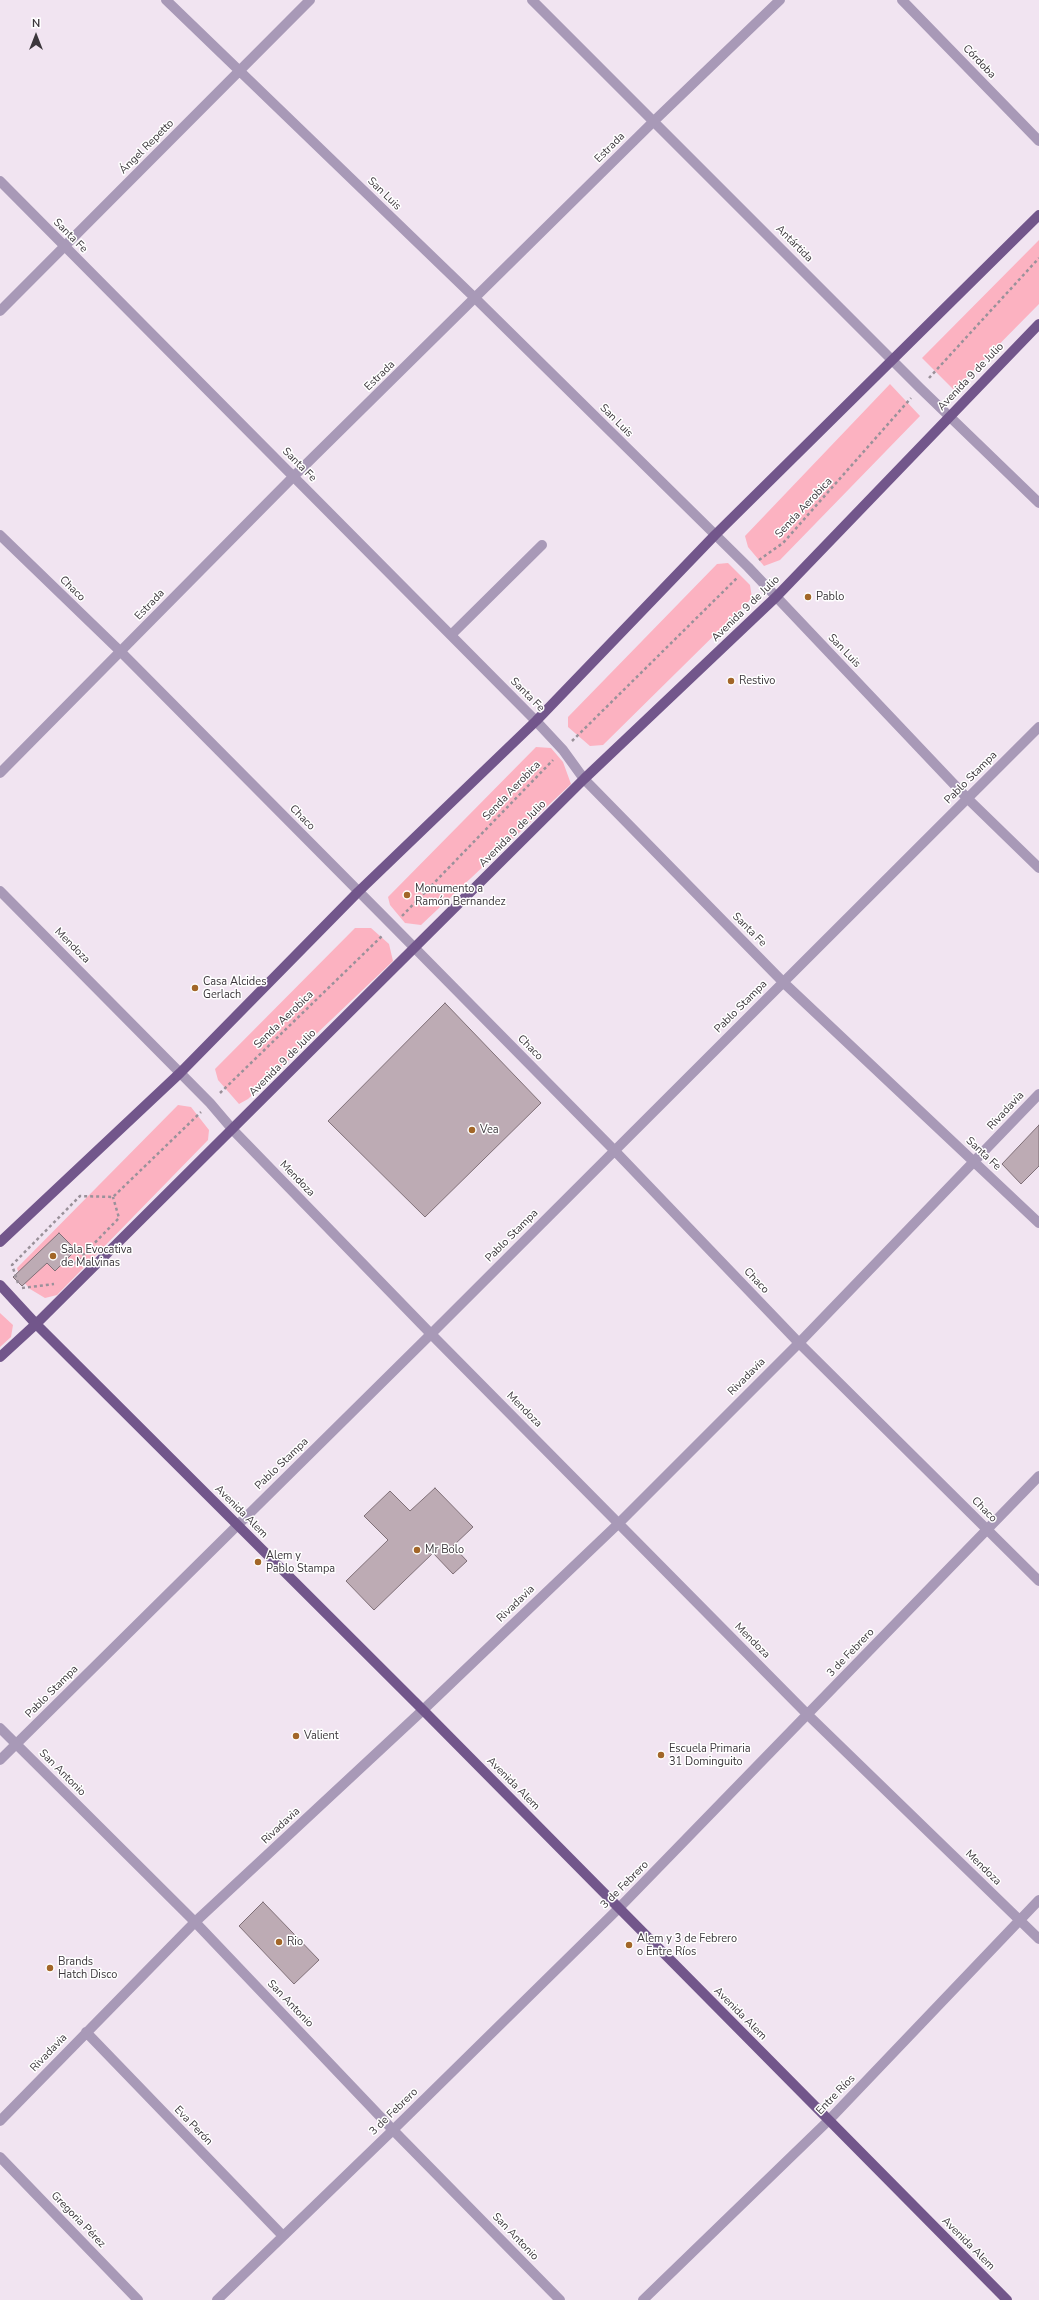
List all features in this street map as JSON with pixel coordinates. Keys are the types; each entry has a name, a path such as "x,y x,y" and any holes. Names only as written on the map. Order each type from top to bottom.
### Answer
{"main road":[{"path":"0,1242 180,1073 358,892 536,721 715,535 1039,215"},
{"name":"Avenida 9 de Julio","path":"0,1357 36,1324 233,1130 584,779 776,597 1039,324"},
{"name":"Avenida Alem","path":"0,1285 36,1324 423,1710 828,2121 1007,2300"}],"street":[{"name":"San Luis","path":"166,0 238,72 476,299 748,567 967,798 1039,868"},
{"name":"Ángel Repetto","path":"0,311 310,0"},
{"name":"Antártida","path":"532,0 920,388 1039,503"},
{"name":"Estrada","path":"0,773 293,477 476,299 654,121 780,0"},
{"name":"Córdoba","path":"902,0 1039,141"},
{"name":"Santa Fe","path":"0,181 536,721 563,750 584,779 783,982 1039,1224"},
{"name":"Chaco","path":"0,535 121,652 614,1150 799,1343 1039,1581"},
{"path":"451,635 542,545"},
{"name":"Pablo Stampa","path":"0,1760 236,1525 431,1334 1039,727"},
{"name":"Mendoza","path":"0,891 210,1103 233,1130 431,1334 808,1715 1039,1939"},
{"name":"Rivadavia","path":"0,2121 195,1922 423,1710 618,1522 799,1343 1039,1094"},
{"name":"3 de Febrero","path":"217,2300 619,1908 1039,1476"},
{"name":"San Antonio","path":"0,1728 195,1922 393,2130 560,2300"},
{"name":"Entre Ríos","path":"644,2300 828,2121 1039,1900"},
{"name":"Eva Perón","path":"86,2032 283,2236"},
{"name":"Gregoria Pérez","path":"0,2157 138,2300"}],"path":[{"name":"Senda Aerobica","path":"113,1197 393,926 563,750 748,567 783,543 920,388 1039,258"},
{"path":"58,1280 52,1286 20,1288 12,1266 80,1196 113,1197 119,1218 69,1269"}],"shaded area":[{"path":"1039,240 1039,304 954,390 922,358"},
{"path":"890,384 920,416 780,560 764,566 748,547 745,536"},
{"path":"728,563 750,585 752,598 603,745 590,746 568,727 568,717 717,564"},
{"path":"536,747 551,748 563,762 571,784 421,925 405,923 390,905 388,897"},
{"path":"355,928 371,928 389,944 393,961 248,1099 239,1104 218,1080 215,1069"},
{"path":"178,1105 191,1107 209,1130 208,1140 57,1295 45,1298 30,1289 20,1278 17,1268"},
{"path":"0,1313 13,1325 11,1337 0,1347"}],"building":[{"path":"445,1003 541,1103 425,1217 328,1121"},
{"path":"1039,1125 1039,1166 1021,1184 1002,1164"},
{"name":"Sala Evocativa de Malvinas","path":"59,1233 76,1250 55,1271 47,1263 22,1286 13,1277"},
{"name":"Mr Bolo","path":"435,1488 473,1527 453,1546 467,1561 453,1574 433,1553 374,1610 346,1581 388,1540 364,1516 390,1491 410,1511"},
{"path":"263,1902 319,1960 294,1984 239,1926"}],"place":[{"name":"Pablo","path":"808,597"},
{"name":"Restivo","path":"731,681"},
{"name":"Monumento a Ramón Bernandez","path":"407,895"},
{"name":"Casa Alcides Gerlach","path":"195,988"},
{"name":"Vea","path":"472,1130"},
{"name":"Sala Evocativa de Malvinas","path":"53,1256"},
{"name":"Mr Bolo","path":"417,1550"},
{"name":"Alem y Pablo Stampa","path":"258,1562"},
{"name":"Valient","path":"296,1736"},
{"name":"Escuela Primaria 31 Dominguito","path":"661,1755"},
{"name":"Rio","path":"279,1942"},
{"name":"Alem y 3 de Febrero o Entre Ríos","path":"629,1945"},
{"name":"Brands Hatch Disco","path":"50,1968"}]}
